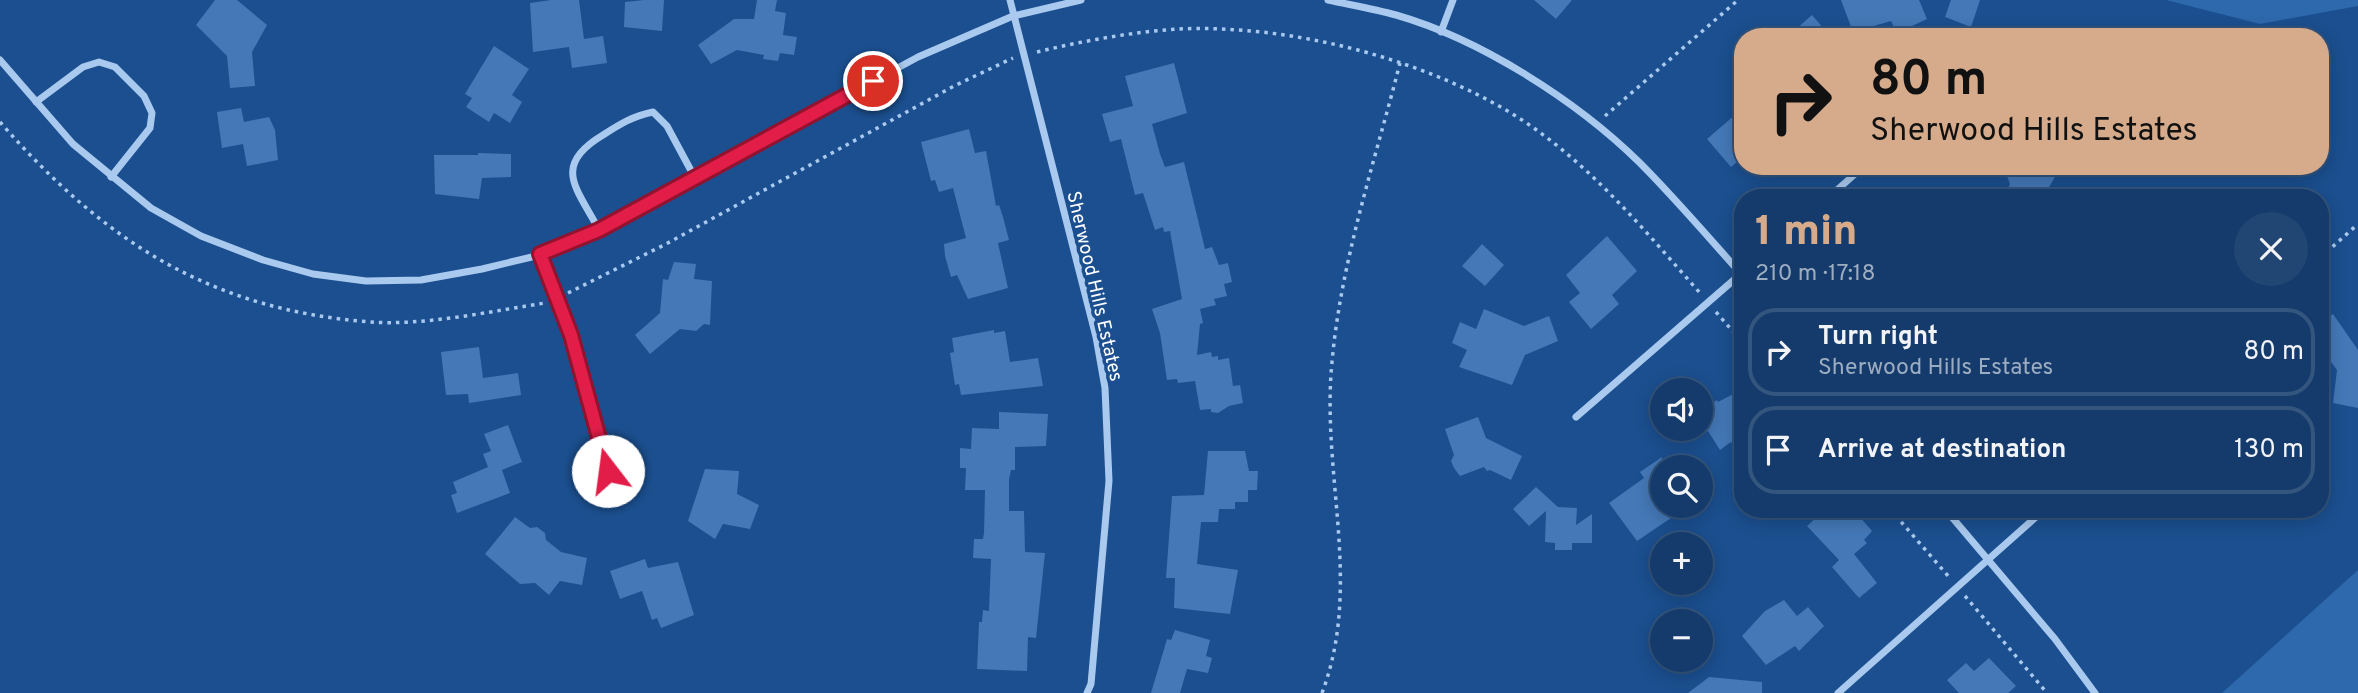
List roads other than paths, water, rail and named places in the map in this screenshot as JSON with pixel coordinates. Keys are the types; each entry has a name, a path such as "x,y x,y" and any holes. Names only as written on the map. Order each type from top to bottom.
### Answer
{"street":[{"name":"Sherwood Hills Estates","path":"1010,0 1096,337 1105,388 1109,481 1091,684 1087,693"},
{"path":"0,60 73,144 152,208 201,236 263,260 313,274 366,281 421,279 482,269 540,254 599,230 918,57 1013,16 1081,0"},
{"path":"1328,0 1396,15 1441,32 1501,61 1596,125 1639,162 1734,265"},
{"path":"1441,32 1453,0"},
{"path":"36,102 83,67 99,62 115,67 144,96 152,113 150,128 111,177"},
{"path":"599,230 573,181 573,159 584,146 633,116 653,112 667,126 695,178"},
{"path":"1838,189 1854,175"},
{"path":"540,254 571,335 608,471"},
{"path":"1576,417 1734,281"},
{"path":"1953,518 2055,639 2095,693"},
{"path":"1838,693 2035,518"}]}
